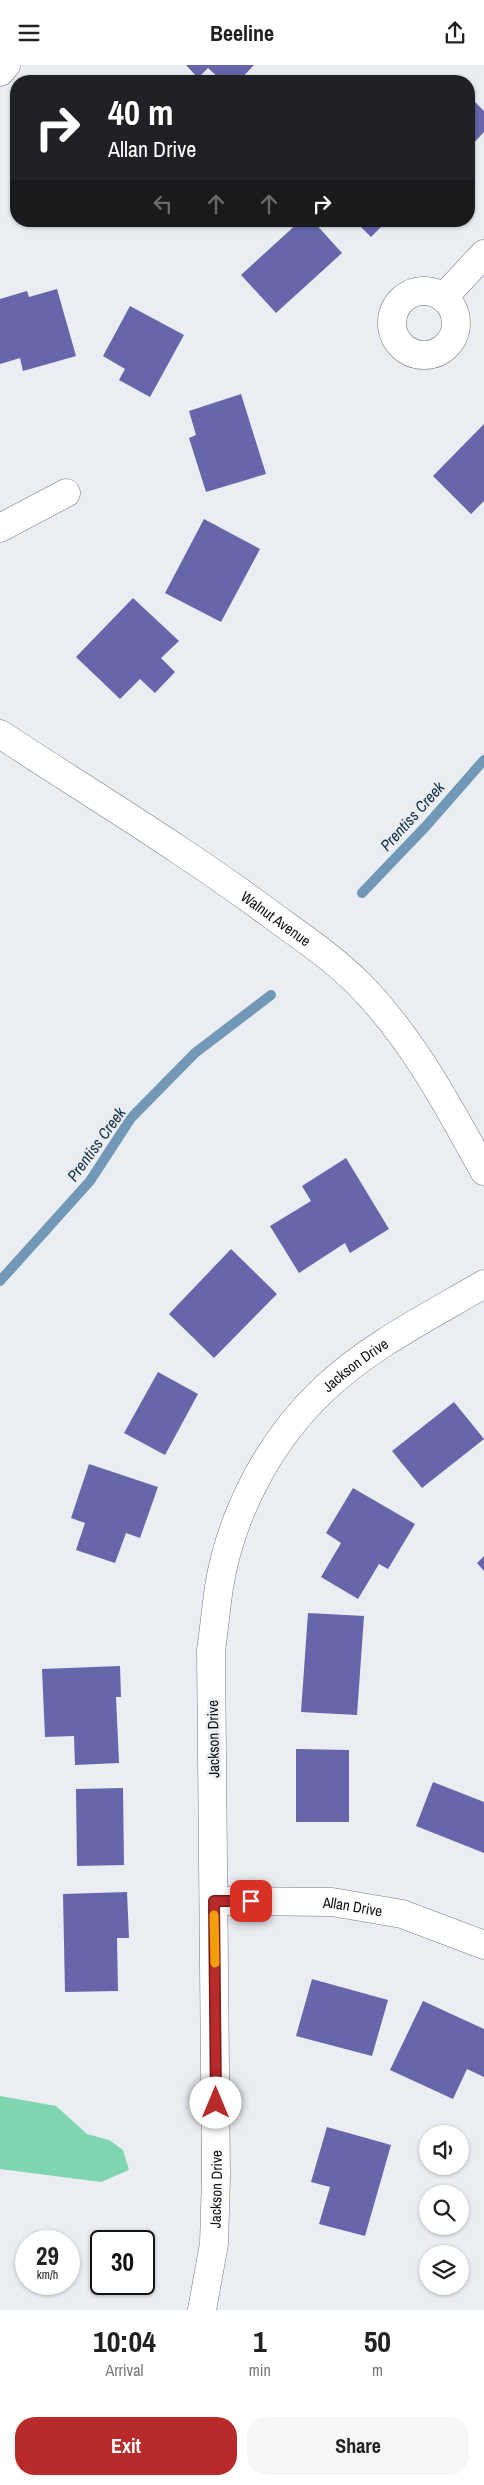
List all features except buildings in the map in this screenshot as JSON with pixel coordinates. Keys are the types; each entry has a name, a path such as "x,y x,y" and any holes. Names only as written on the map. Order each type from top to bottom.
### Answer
{"street":[{"path":"0,71 6,65"},
{"path":"442,297 484,254"},
{"path":"0,528 66,493"},
{"name":"Walnut Avenue","path":"0,734 241,891 329,957 359,983 429,1072 484,1171"},
{"name":"Jackson Drive","path":"202,2310 214,2244 216,2176 211,1651 219,1586 234,1531 259,1472 286,1431 323,1389 363,1358 404,1331 484,1284"},
{"name":"Allan Drive","path":"214,1901 332,1902 402,1914 484,1945"}],"green space":[{"path":"0,2096 56,2106 87,2134 109,2140 123,2150 129,2170 101,2182 0,2169"}],"waterway":[{"name":"Prentiss Creek","path":"362,893 427,825 484,760"},
{"name":"Prentiss Creek","path":"0,1281 90,1181 131,1118 195,1053 271,995"}],"slow traffic":[{"path":"214,1915 215,1963"}],"route":[{"path":"216,2103 214,1901 251,1901"}]}
